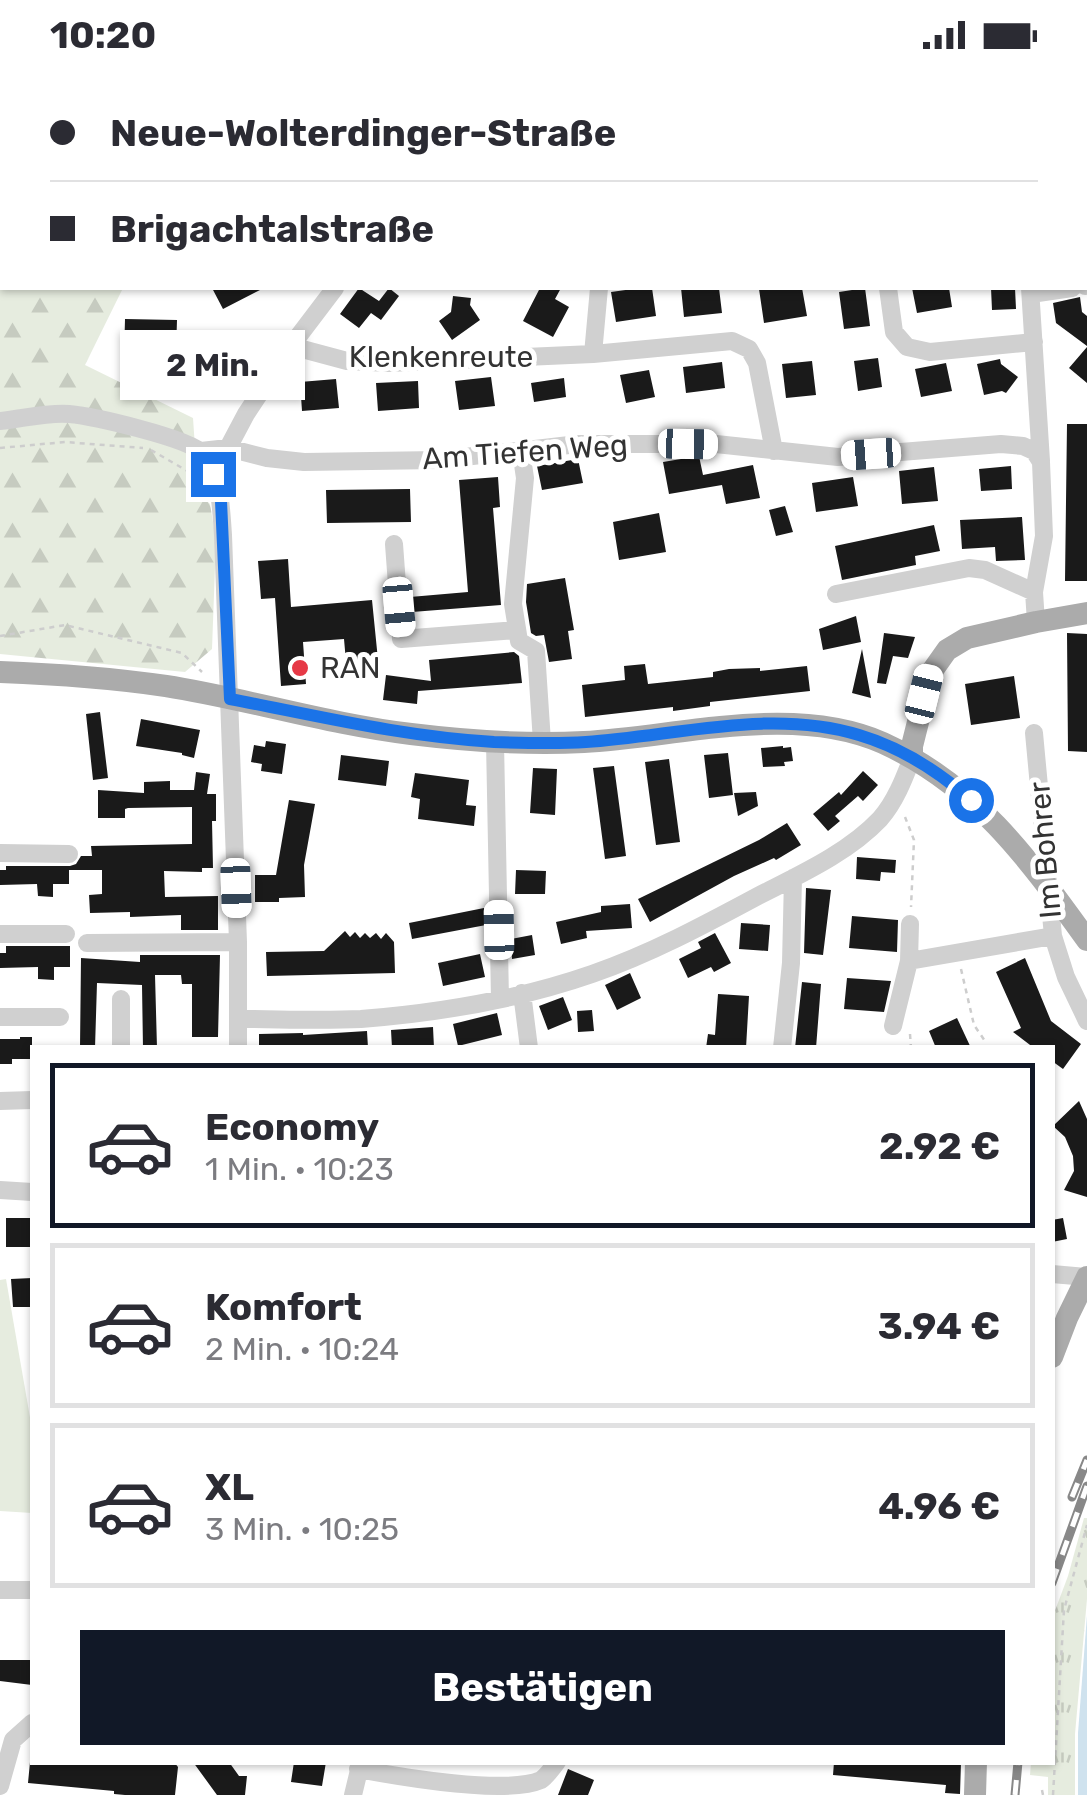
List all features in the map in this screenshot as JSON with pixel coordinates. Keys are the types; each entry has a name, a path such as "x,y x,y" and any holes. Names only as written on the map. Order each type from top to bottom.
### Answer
{"main road":[{"path":"912,758 930,674 947,650 968,638 1087,613"},
{"path":"0,672 65,674 166,686 408,734 495,742 585,742 722,726 795,724 855,734 912,758 956,786 987,813 1039,874 1087,940"},
{"path":"1055,1350 1087,1277"},
{"path":"975,1795 976,1765"}],"street":[{"name":"Klenkenreute","path":"228,448 246,414 333,290"},
{"path":"592,354 599,290"},
{"path":"888,290 894,332 907,347 930,352 1034,342"},
{"path":"1031,291 1044,536 1034,592 1036,622"},
{"name":"Klenkenreute","path":"291,346 347,361 389,363 592,354 732,342 749,349 758,363 774,450"},
{"path":"0,421 67,414 151,431 201,451 213,474 221,501 230,699 238,1045"},
{"name":"Am Tiefen Weg","path":"201,451 228,448 304,462 438,460 578,444 716,444 838,457 1002,444 1034,451 1041,462"},
{"path":"521,451 526,478 514,604 519,641 536,651 542,742"},
{"path":"394,544 401,639 517,630"},
{"path":"836,594 969,568 985,570 1034,592"},
{"name":"Im Bohrer","path":"1034,733 1053,936 1087,1022"},
{"path":"495,742 500,999"},
{"path":"238,1019 357,1019 434,1012 592,975 670,943 794,878 865,832 882,817 912,758"},
{"path":"0,854 69,854"},
{"path":"782,1045 792,963 794,878"},
{"path":"893,1026 909,961 910,924"},
{"path":"0,934 66,934"},
{"path":"909,961 1053,936"},
{"path":"87,943 238,942"},
{"path":"522,993 528,1045"},
{"path":"121,999 121,1045"},
{"path":"0,1017 60,1017"},
{"path":"0,1100 30,1100"},
{"path":"0,1190 30,1192"},
{"path":"1055,1274 1087,1277"},
{"path":"0,1590 30,1590"},
{"path":"0,1786 13,1740 30,1724"},
{"path":"353,1795 360,1766 477,1792 518,1790 540,1782 554,1765"}],"path":[{"path":"0,448 64,442 148,449 202,480"},
{"path":"0,636 65,626 182,653 207,676"},
{"path":"894,798 914,840 910,924"},
{"path":"958,953 974,1025 985,1041"},
{"path":"1055,1740 1064,1610 1087,1526"},
{"path":"1053,1795 1054,1765"}],"green space":[{"path":"0,290 122,290 85,365 193,418 196,462 188,482 210,504 216,540 212,649 185,672 0,654"},
{"path":"6,1279 30,1417 30,1513 0,1511 0,1280"},
{"path":"1087,1518 1087,1599 1075,1734 1075,1795 1048,1795 1048,1777 1030,1775 1031,1765 1055,1765 1055,1611"}],"water":[{"path":"1087,1615 1087,1795 1078,1795 1078,1733"}],"building":[{"path":"213,290 260,290 223,309"},
{"path":"358,290 379,301 387,290 399,296 381,320 371,313 359,328 340,314"},
{"path":"539,290 560,290 555,299 569,307 553,337 523,321"},
{"path":"652,290 656,316 616,322 611,292"},
{"path":"681,290 719,290 722,313 684,317"},
{"path":"759,290 802,290 807,316 764,323"},
{"path":"865,290 870,326 844,329 839,292"},
{"path":"912,290 949,290 952,307 917,313"},
{"path":"991,290 1015,290 1016,309 992,310"},
{"path":"453,296 471,298 470,305 480,320 452,340 439,321 451,312"},
{"path":"1080,297 1082,312 1087,316 1087,346 1056,323 1053,303"},
{"path":"125,319 177,320 176,352 200,353 200,390 169,390 170,359 124,358"},
{"path":"1087,347 1087,383 1069,368"},
{"path":"878,358 882,387 858,391 854,361"},
{"path":"1000,359 1018,377 1006,393 984,395 977,364"},
{"path":"812,361 816,395 786,398 782,364"},
{"path":"722,362 725,388 686,393 683,367"},
{"path":"946,363 952,391 921,397 915,369"},
{"path":"649,370 655,397 626,403 620,375"},
{"path":"491,377 495,406 459,410 455,381"},
{"path":"564,378 566,397 534,402 531,383"},
{"path":"336,379 339,408 302,411 300,382"},
{"path":"418,381 419,408 378,411 376,383"},
{"path":"1067,424 1087,424 1087,581 1065,581"},
{"path":"699,456 703,475 753,465 760,498 726,504 722,485 669,494 663,462"},
{"path":"578,459 583,483 542,490 537,466"},
{"path":"1011,466 1012,489 981,491 979,469"},
{"path":"934,467 938,501 902,504 899,471"},
{"path":"498,477 500,507 493,508 501,605 412,612 410,597 468,592 459,480"},
{"path":"853,477 858,506 816,512 812,483"},
{"path":"410,489 411,522 327,523 326,490"},
{"path":"785,506 793,532 776,536 769,510"},
{"path":"659,513 666,552 619,560 613,522"},
{"path":"1022,517 1025,560 996,561 995,547 962,549 960,520"},
{"path":"934,525 940,551 915,556 916,565 842,580 835,546"},
{"path":"288,559 291,607 372,600 379,670 347,673 344,639 303,642 306,684 281,686 275,598 261,599 258,561"},
{"path":"565,578 574,630 568,631 572,659 549,662 544,635 531,633 527,584"},
{"path":"856,616 861,642 823,650 819,629"},
{"path":"884,633 915,637 908,658 893,656 886,684 877,683"},
{"path":"1067,633 1087,634 1087,752 1068,751"},
{"path":"862,649 871,698 852,693"},
{"path":"514,652 519,656 522,683 418,691 417,704 383,700 386,675 431,681 429,660"},
{"path":"645,664 648,684 713,677 713,672 729,669 760,671 807,666 810,691 710,702 710,706 673,711 673,707 585,717 582,685 625,680 624,666"},
{"path":"1014,676 1020,718 971,725 965,684"},
{"path":"100,712 108,778 93,780 86,714"},
{"path":"141,719 200,730 194,758 136,746"},
{"path":"266,741 286,744 282,774 261,771 262,764 251,762 254,745 265,747"},
{"path":"791,747 793,761 784,762 785,766 763,767 761,748"},
{"path":"728,753 733,795 709,798 704,755"},
{"path":"341,755 389,761 386,786 338,780"},
{"path":"669,759 680,842 656,845 645,762"},
{"path":"614,766 626,856 605,859 593,768"},
{"path":"533,768 557,769 555,815 530,813"},
{"path":"863,771 878,785 863,801 858,796 835,816 840,821 828,831 813,814 839,792 841,795"},
{"path":"196,772 210,774 207,794 216,794 213,868 202,868 202,872 164,871 165,897 218,896 218,930 181,930 181,915 130,917 130,912 90,913 89,895 102,894 102,870 69,870 69,884 53,884 53,897 38,896 37,884 0,885 0,870 6,870 6,866 70,866 81,856 92,856 91,846 192,844 192,807 128,808 125,818 98,818 98,790 144,793 144,782 170,781 170,790 194,790"},
{"path":"415,773 469,780 466,805 476,806 474,826 418,819 420,799 411,797"},
{"path":"756,792 758,806 738,816 734,793"},
{"path":"289,800 315,804 304,865 305,897 255,902 255,875 276,875"},
{"path":"787,823 801,845 650,922 638,899"},
{"path":"857,857 896,860 895,873 881,872 880,881 856,879"},
{"path":"516,870 546,871 545,894 515,894"},
{"path":"806,888 831,890 823,955 804,953"},
{"path":"630,904 632,928 586,931 587,938 561,944 556,922 601,912 601,906"},
{"path":"484,908 486,925 412,939 409,923"},
{"path":"852,916 898,920 897,952 849,948"},
{"path":"741,923 770,925 768,951 739,949"},
{"path":"345,931 350,937 355,932 360,938 365,933 370,938 376,933 381,939 386,933 394,942 395,973 267,976 266,952 324,951"},
{"path":"715,933 731,963 688,978 679,959 701,948 698,942"},
{"path":"532,935 535,955 512,959 511,939"},
{"path":"6,946 70,946 70,967 54,967 54,980 38,979 38,967 0,968 0,953 6,953"},
{"path":"480,954 485,977 443,986 438,963"},
{"path":"140,955 220,955 218,1037 192,1037 192,984 182,984 181,975 155,975 157,1045 143,1045 142,985 97,983 95,1045 80,1045 81,958 140,962"},
{"path":"1025,958 1051,1021 1081,1044 1063,1069 1055,1063 1055,1045 1030,1045 1013,1032 1021,1028 996,972"},
{"path":"630,973 641,998 617,1010 605,985"},
{"path":"847,978 891,981 884,1012 844,1009"},
{"path":"802,982 821,984 816,1045 795,1045"},
{"path":"718,994 749,996 746,1045 706,1045 708,1034 715,1035"},
{"path":"563,997 572,1020 548,1030 539,1006"},
{"path":"592,1010 594,1031 578,1032 577,1011"},
{"path":"497,1013 502,1035 458,1045 453,1024"},
{"path":"957,1018 970,1045 935,1045 929,1031"},
{"path":"433,1027 434,1045 392,1045 391,1030"},
{"path":"367,1031 368,1045 259,1045 259,1034"},
{"path":"32,1037 30,1059 0,1064 0,1039"},
{"path":"1079,1101 1087,1119 1087,1197 1064,1190 1074,1171 1073,1156 1055,1124"},
{"path":"6,1218 30,1218 30,1247 6,1247"},
{"path":"1063,1218 1067,1239 1055,1241 1055,1219"},
{"path":"30,1278 30,1307 13,1307 11,1279"},
{"path":"0,1660 30,1660 30,1685 0,1681"},
{"path":"30,1762 178,1767 175,1795 125,1795 28,1783"},
{"path":"195,1765 231,1765 239,1776 247,1776 245,1795 217,1795"},
{"path":"294,1765 326,1765 322,1786 291,1782"},
{"path":"834,1765 961,1765 960,1794 945,1793 946,1785 833,1775"},
{"path":"568,1769 594,1780 588,1795 558,1795"}],"railway":[{"path":"1072,1497 1087,1460"},
{"path":"1055,1575 1087,1486"},
{"path":"1015,1795 1018,1765"}],"place":[{"name":"RAN","path":"300,668"}],"route":[{"path":"213,474 221,501 230,699 408,734 495,742 585,742 722,726 795,724 855,734 882,743 956,786 971,800"}]}
